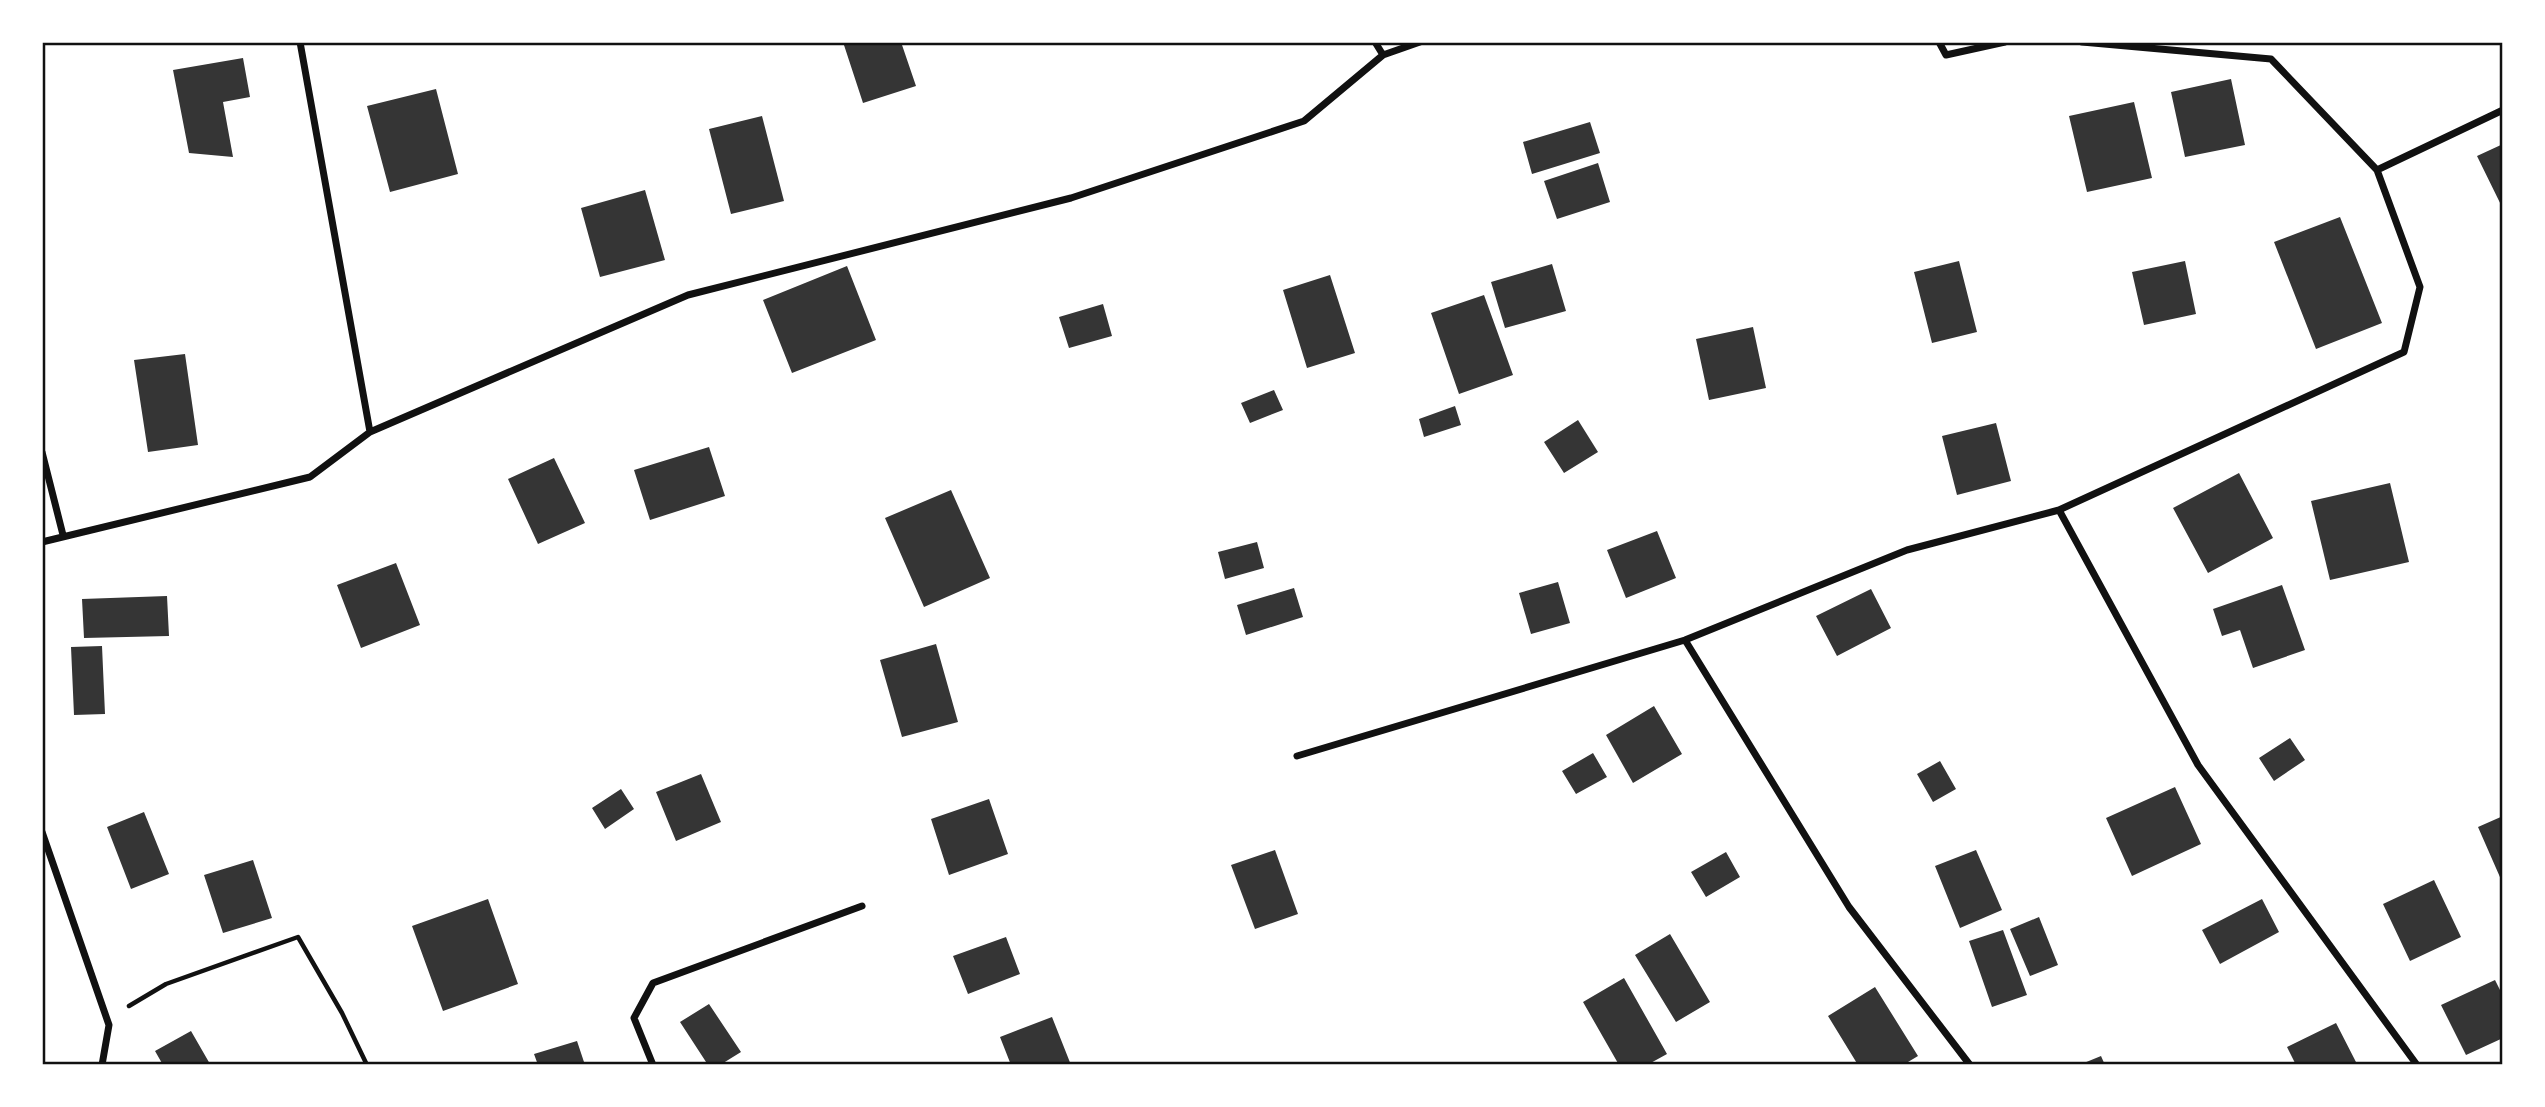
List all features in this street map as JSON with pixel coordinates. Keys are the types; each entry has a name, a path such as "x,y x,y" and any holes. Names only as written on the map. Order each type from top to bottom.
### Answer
{"street":[{"path":"300,42 370,432"},
{"path":"1375,42 1382,55"},
{"path":"42,542 310,477 370,432 688,295 1071,198 1304,121 1382,55 1420,42"},
{"path":"1939,42 1945,55 2005,42"},
{"path":"1297,756 1685,640 1907,550 2059,510 2404,352 2420,287 2377,170 2271,59 2082,42"},
{"path":"2377,170 2503,110"},
{"path":"42,452 63,535"},
{"path":"2059,510 2198,765 2417,1065"},
{"path":"1685,640 1849,906 1970,1065"},
{"path":"42,832 110,1025 102,1065"},
{"path":"653,1065 634,1018 653,983 862,906"}],"path":[{"path":"108,1020 166,984 298,937 342,1013 367,1065"}],"building":[{"path":"843,42 901,42 916,86 863,103"},
{"path":"243,58 250,97 223,102 233,157 189,153 173,70"},
{"path":"2231,79 2245,145 2185,157 2171,92"},
{"path":"436,89 458,174 390,192 367,106"},
{"path":"2134,102 2152,178 2087,192 2069,116"},
{"path":"762,116 784,201 731,214 709,129"},
{"path":"1590,122 1600,153 1532,174 1523,142"},
{"path":"2503,144 2503,209 2477,156"},
{"path":"1598,163 1610,202 1557,219 1544,181"},
{"path":"645,190 665,260 600,277 581,208"},
{"path":"2340,217 2382,323 2316,349 2274,242"},
{"path":"1959,261 1977,332 1932,343 1914,272"},
{"path":"2185,261 2196,314 2144,325 2132,272"},
{"path":"1552,264 1566,311 1505,328 1491,282"},
{"path":"847,266 876,340 792,373 763,300"},
{"path":"1330,275 1355,353 1307,368 1283,290"},
{"path":"1484,295 1513,375 1459,394 1431,313"},
{"path":"1103,304 1112,336 1069,348 1059,317"},
{"path":"1753,327 1766,388 1709,400 1696,339"},
{"path":"185,354 198,445 148,452 134,360"},
{"path":"1274,390 1283,410 1250,423 1241,403"},
{"path":"1455,406 1461,425 1424,437 1419,419"},
{"path":"1578,420 1598,452 1564,473 1544,442"},
{"path":"1996,423 2011,481 1957,495 1942,436"},
{"path":"709,447 725,496 650,520 634,470"},
{"path":"554,458 585,523 538,544 508,479"},
{"path":"2239,473 2273,538 2208,573 2173,508"},
{"path":"2390,483 2409,562 2330,580 2311,501"},
{"path":"951,490 990,578 924,607 885,518"},
{"path":"1657,531 1676,578 1626,598 1607,550"},
{"path":"1257,542 1264,568 1225,579 1218,552"},
{"path":"396,563 420,625 361,648 337,585"},
{"path":"1558,582 1570,623 1531,634 1519,593"},
{"path":"2282,585 2305,650 2253,668 2240,630 2222,636 2213,609"},
{"path":"1294,588 1303,617 1246,635 1237,605"},
{"path":"1871,589 1891,628 1837,656 1816,616"},
{"path":"167,596 169,636 84,638 82,599"},
{"path":"936,644 958,722 902,737 880,660"},
{"path":"102,646 105,714 74,715 71,647"},
{"path":"1654,706 1682,754 1633,783 1606,735"},
{"path":"2290,738 2305,760 2274,781 2259,758"},
{"path":"1593,753 1607,777 1576,794 1562,771"},
{"path":"1940,761 1956,789 1933,802 1917,774"},
{"path":"701,774 721,822 676,841 656,792"},
{"path":"2175,787 2201,844 2132,876 2106,818"},
{"path":"621,789 634,809 605,829 592,808"},
{"path":"989,799 1008,854 949,875 931,819"},
{"path":"144,812 169,874 131,889 107,827"},
{"path":"2503,816 2503,884 2478,827"},
{"path":"1275,850 1298,914 1255,929 1231,865"},
{"path":"1976,850 2002,910 1960,928 1935,866"},
{"path":"1726,852 1740,877 1706,897 1691,872"},
{"path":"253,860 272,918 223,933 204,875"},
{"path":"2434,880 2461,937 2410,961 2383,904"},
{"path":"488,899 518,984 443,1011 412,926"},
{"path":"2262,899 2279,932 2220,964 2202,930"},
{"path":"2039,917 2058,965 2030,976 2010,929"},
{"path":"2003,930 2027,995 1992,1007 1969,941"},
{"path":"1670,934 1710,1002 1676,1022 1635,955"},
{"path":"1006,937 1020,974 968,994 953,956"},
{"path":"1624,978 1667,1054 1647,1065 1619,1065 1583,1002"},
{"path":"2495,980 2503,996 2503,1038 2466,1055 2441,1005"},
{"path":"1875,987 1918,1056 1903,1065 1858,1065 1828,1016"},
{"path":"709,1004 741,1052 720,1065 708,1065 680,1022"},
{"path":"1052,1017 1071,1065 1011,1065 1000,1037"},
{"path":"2336,1023 2357,1064 2296,1065 2287,1047"},
{"path":"191,1031 210,1064 163,1065 155,1051"},
{"path":"577,1041 585,1065 538,1065 534,1054"},
{"path":"2101,1056 2105,1065 2079,1065"}]}
